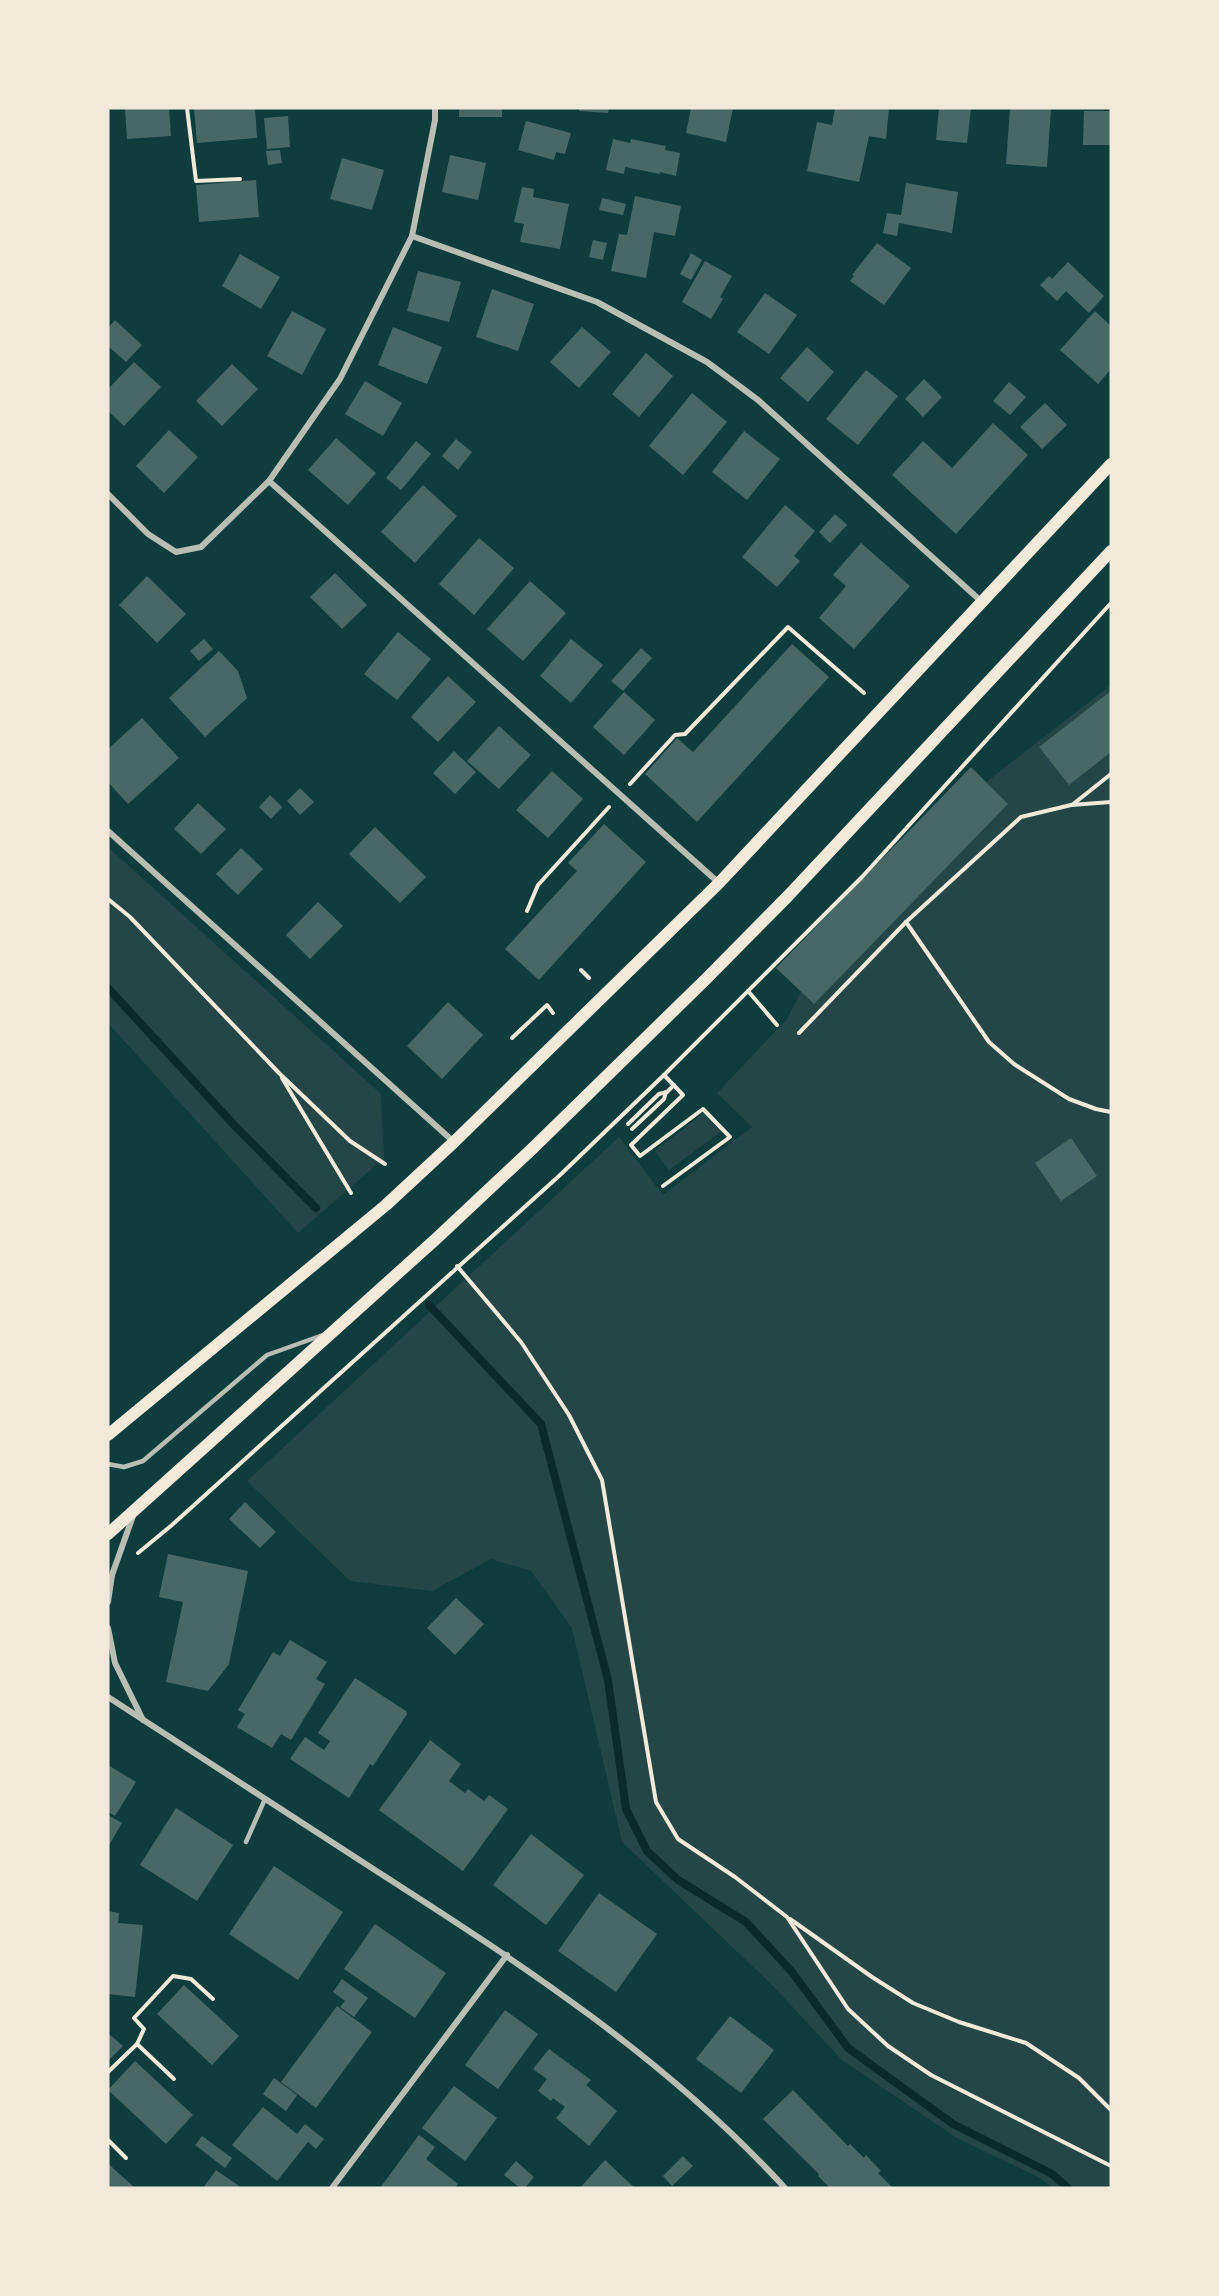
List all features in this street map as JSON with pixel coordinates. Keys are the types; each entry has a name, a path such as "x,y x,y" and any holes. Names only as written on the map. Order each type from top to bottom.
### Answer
{"main road":[{"path":"108,1436 378,1212 454,1142 719,883 1111,464"},
{"path":"108,1534 533,1148 780,905 1111,551"}],"street":[{"path":"108,494 148,534 176,552 201,547 269,481 340,379 412,236 435,120 435,108"},
{"path":"412,236 597,302 707,362 758,400 982,602"},
{"path":"269,481 719,883"},
{"path":"108,831 454,1142"},
{"path":"108,1602 112,1575 135,1509"},
{"path":"108,1628 115,1663 144,1720"},
{"path":"108,1697 507,1954 640,2053 743,2143 782,2187"},
{"path":"332,2188 507,1954"}],"lane":[{"path":"108,1464 124,1467 143,1461 267,1355 333,1332"},
{"path":"246,1842 266,1799"}],"path":[{"path":"187,108 196,181 240,179"},
{"path":"138,1553 559,1176 664,1075 862,877 1111,603"},
{"path":"630,784 675,735 685,734 788,627 864,693"},
{"path":"1071,806 1111,774"},
{"path":"799,1033 906,922 1021,817 1071,806 1111,802"},
{"path":"527,911 538,885 612,804"},
{"path":"108,899 130,916 279,1073 351,1141 385,1164"},
{"path":"906,922 989,1042 1014,1064 1069,1099 1111,1112"},
{"path":"581,970 589,978"},
{"path":"748,991 777,1025"},
{"path":"512,1038 547,1005 554,1012"},
{"path":"279,1073 351,1193"},
{"path":"663,1186 730,1137 703,1109 640,1156 631,1145 683,1095 664,1075"},
{"path":"632,1129 664,1099 674,1085"},
{"path":"627,1124 659,1094 667,1092"},
{"path":"626,1112 629,1117"},
{"path":"457,1266 527,1352 569,1415 602,1480 656,1802 678,1839 735,1877 872,1977 914,2003 959,2022 1026,2043 1079,2078 1111,2110"},
{"path":"787,1917 848,2009 888,2046 931,2075 1111,2166"},
{"path":"108,2072 138,2044 144,2029 134,2018 173,1976 191,1979 213,1999"},
{"path":"138,2044 174,2079"},
{"path":"108,2140 126,2158"}],"shaded area":[{"path":"1111,685 1111,2188 1052,2188 1040,2178 957,2138 843,2061 772,1985 622,1842 572,1628 531,1571 491,1559 432,1591 350,1581 247,1481 619,1137 663,1195 752,1127 717,1093 787,1019 801,992 814,1004 1008,804 986,782"},
{"path":"108,847 381,1094 384,1158 298,1233 108,1023"},
{"path":"704,1113 722,1131 669,1170 655,1151"}],"building":[{"path":"125,108 169,108 171,136 127,139"},
{"path":"194,108 255,108 257,138 197,143"},
{"path":"459,108 502,108 502,117 459,117"},
{"path":"580,108 609,108 608,113 579,111"},
{"path":"691,108 733,108 726,142 686,133"},
{"path":"835,108 889,108 886,139 869,136 859,182 807,171 817,122 832,125"},
{"path":"939,108 971,108 967,143 936,140"},
{"path":"1010,108 1051,109 1047,167 1006,164"},
{"path":"1084,111 1111,111 1111,145 1083,145"},
{"path":"288,116 290,147 267,149 264,118"},
{"path":"526,121 571,133 565,154 556,152 554,160 518,150"},
{"path":"613,139 630,143 631,139 666,146 665,150 680,153 676,176 625,167 624,174 606,170"},
{"path":"280,150 282,163 268,165 266,151"},
{"path":"450,155 486,163 478,200 442,192"},
{"path":"342,158 384,170 372,210 330,199"},
{"path":"256,180 259,217 199,222 196,185"},
{"path":"906,183 958,192 952,233 899,223 897,236 883,233 887,213 901,215"},
{"path":"522,187 534,189 533,197 569,204 560,249 520,242 524,224 514,222"},
{"path":"635,196 681,206 675,236 654,232 646,278 611,271 619,234 627,235"},
{"path":"602,198 626,204 623,215 599,210"},
{"path":"593,240 607,243 603,260 589,257"},
{"path":"877,243 911,268 884,305 850,281 854,276 852,275"},
{"path":"691,253 702,260 691,280 680,274"},
{"path":"240,254 280,277 261,309 222,286"},
{"path":"705,261 732,276 720,297 723,299 711,319 682,302"},
{"path":"1068,262 1104,296 1089,313 1066,291 1057,301 1040,285 1049,276 1052,279"},
{"path":"418,271 461,282 449,322 407,311"},
{"path":"492,289 534,304 518,351 476,337"},
{"path":"765,293 797,315 769,354 737,332"},
{"path":"292,311 326,329 302,375 267,356"},
{"path":"1095,311 1111,326 1111,369 1098,384 1060,350"},
{"path":"115,320 142,345 126,362 108,346 108,328"},
{"path":"393,327 442,347 427,384 378,365"},
{"path":"582,327 611,352 579,388 550,362"},
{"path":"807,347 834,372 808,402 780,378"},
{"path":"646,353 673,376 639,417 612,394"},
{"path":"134,362 161,387 124,426 108,411 108,389"},
{"path":"232,364 258,389 222,426 196,401"},
{"path":"866,370 898,396 858,445 826,419"},
{"path":"924,379 942,397 923,417 905,399"},
{"path":"365,381 402,403 383,436 345,414"},
{"path":"1009,382 1026,397 1010,415 993,401"},
{"path":"692,393 727,422 683,475 649,446"},
{"path":"1045,403 1067,425 1042,449 1020,427"},
{"path":"993,423 1028,455 956,534 892,475 923,441 952,468"},
{"path":"169,430 198,457 164,493 136,466"},
{"path":"744,431 780,459 747,500 712,472"},
{"path":"336,438 376,473 348,505 308,470"},
{"path":"456,439 472,452 458,470 442,456"},
{"path":"416,441 431,454 401,490 386,478"},
{"path":"423,485 457,516 415,563 381,532"},
{"path":"785,505 815,531 794,556 800,561 777,587 742,557"},
{"path":"835,514 847,525 830,543 819,532"},
{"path":"479,538 514,568 474,615 439,584"},
{"path":"861,543 910,586 854,649 819,618 846,586 833,575"},
{"path":"335,573 367,605 342,629 310,597"},
{"path":"147,576 186,614 157,643 119,605"},
{"path":"530,581 566,613 523,661 487,629"},
{"path":"398,632 431,659 397,700 364,674"},
{"path":"204,639 213,649 199,661 190,651"},
{"path":"571,639 603,665 571,703 540,676"},
{"path":"792,644 829,677 697,822 645,774 677,738 693,752"},
{"path":"641,648 652,658 623,691 611,681"},
{"path":"219,651 238,671 247,698 205,737 169,698"},
{"path":"448,676 476,702 438,742 411,717"},
{"path":"1111,691 1111,752 1069,785 1039,747"},
{"path":"624,692 655,720 624,755 593,727"},
{"path":"142,718 179,758 128,804 108,782 108,749"},
{"path":"499,726 531,755 499,789 467,761"},
{"path":"454,751 476,772 455,794 433,773"},
{"path":"971,767 1008,804 814,1004 776,968"},
{"path":"552,771 583,799 548,838 516,810"},
{"path":"300,788 314,802 300,815 287,801"},
{"path":"270,795 282,807 271,819 259,807"},
{"path":"198,803 226,829 201,854 174,829"},
{"path":"604,824 646,862 539,980 505,949 577,871 568,863"},
{"path":"375,827 426,877 400,903 349,854"},
{"path":"241,848 263,869 238,895 216,874"},
{"path":"318,902 343,926 310,959 286,935"},
{"path":"448,1002 483,1035 442,1079 407,1046"},
{"path":"1071,1138 1097,1176 1061,1201 1035,1163"},
{"path":"245,1502 276,1532 260,1548 229,1519"},
{"path":"168,1554 248,1571 229,1664 208,1691 166,1682 183,1602 159,1597"},
{"path":"456,1598 484,1624 455,1655 427,1628"},
{"path":"290,1640 327,1662 316,1679 325,1684 291,1740 281,1734 272,1748 237,1727 245,1714 238,1710 273,1652 280,1656"},
{"path":"355,1678 406,1711 407,1714 373,1766 370,1764 349,1798 290,1759 305,1737 324,1750 330,1741 318,1733"},
{"path":"430,1740 461,1764 449,1781 465,1793 468,1789 484,1801 489,1795 508,1809 463,1871 379,1810"},
{"path":"108,1765 136,1782 115,1816 108,1812"},
{"path":"176,1808 233,1845 197,1901 140,1865"},
{"path":"108,1815 122,1823 108,1847"},
{"path":"531,1834 584,1875 546,1925 493,1885"},
{"path":"274,1866 343,1912 298,1980 229,1934"},
{"path":"599,1893 657,1934 616,1992 558,1951"},
{"path":"108,1911 119,1913 118,1923 143,1925 135,1997 108,1994"},
{"path":"375,1924 446,1973 415,2018 344,1969"},
{"path":"342,1979 368,1998 354,2017 340,2007 345,2001 333,1992"},
{"path":"184,1985 239,2036 212,2065 157,2014"},
{"path":"337,2006 372,2032 316,2108 281,2082"},
{"path":"505,2010 538,2034 498,2089 465,2065"},
{"path":"730,2016 774,2050 741,2093 696,2059"},
{"path":"110,2035 123,2046 108,2061 108,2037"},
{"path":"549,2049 591,2080 586,2085 617,2111 589,2146 556,2118 565,2107 553,2098 551,2101 538,2091 547,2079 533,2069"},
{"path":"135,2061 193,2115 166,2144 108,2090"},
{"path":"274,2078 297,2095 286,2111 263,2094"},
{"path":"454,2086 497,2118 465,2161 422,2128"},
{"path":"793,2090 848,2146 850,2144 864,2158 866,2155 881,2171 878,2173 893,2188 830,2188 818,2176 819,2174 763,2119"},
{"path":"263,2107 297,2134 305,2124 324,2139 316,2149 308,2142 277,2181 232,2145"},
{"path":"419,2135 435,2147 426,2159 458,2184 455,2188 380,2188"},
{"path":"202,2136 232,2158 225,2168 195,2145"},
{"path":"683,2156 693,2166 672,2186 663,2176"},
{"path":"605,2160 623,2177 635,2188 580,2188"},
{"path":"516,2161 534,2177 525,2188 520,2188 504,2175"},
{"path":"108,2163 114,2169 135,2188 108,2188"},
{"path":"216,2170 242,2188 203,2188"}],"waterway":[{"path":"108,988 235,1126 316,1208"},
{"path":"429,1305 541,1424 608,1680 626,1809 647,1851 678,1880 746,1922 792,1972 848,2048 953,2124 1052,2174 1068,2188"}]}
